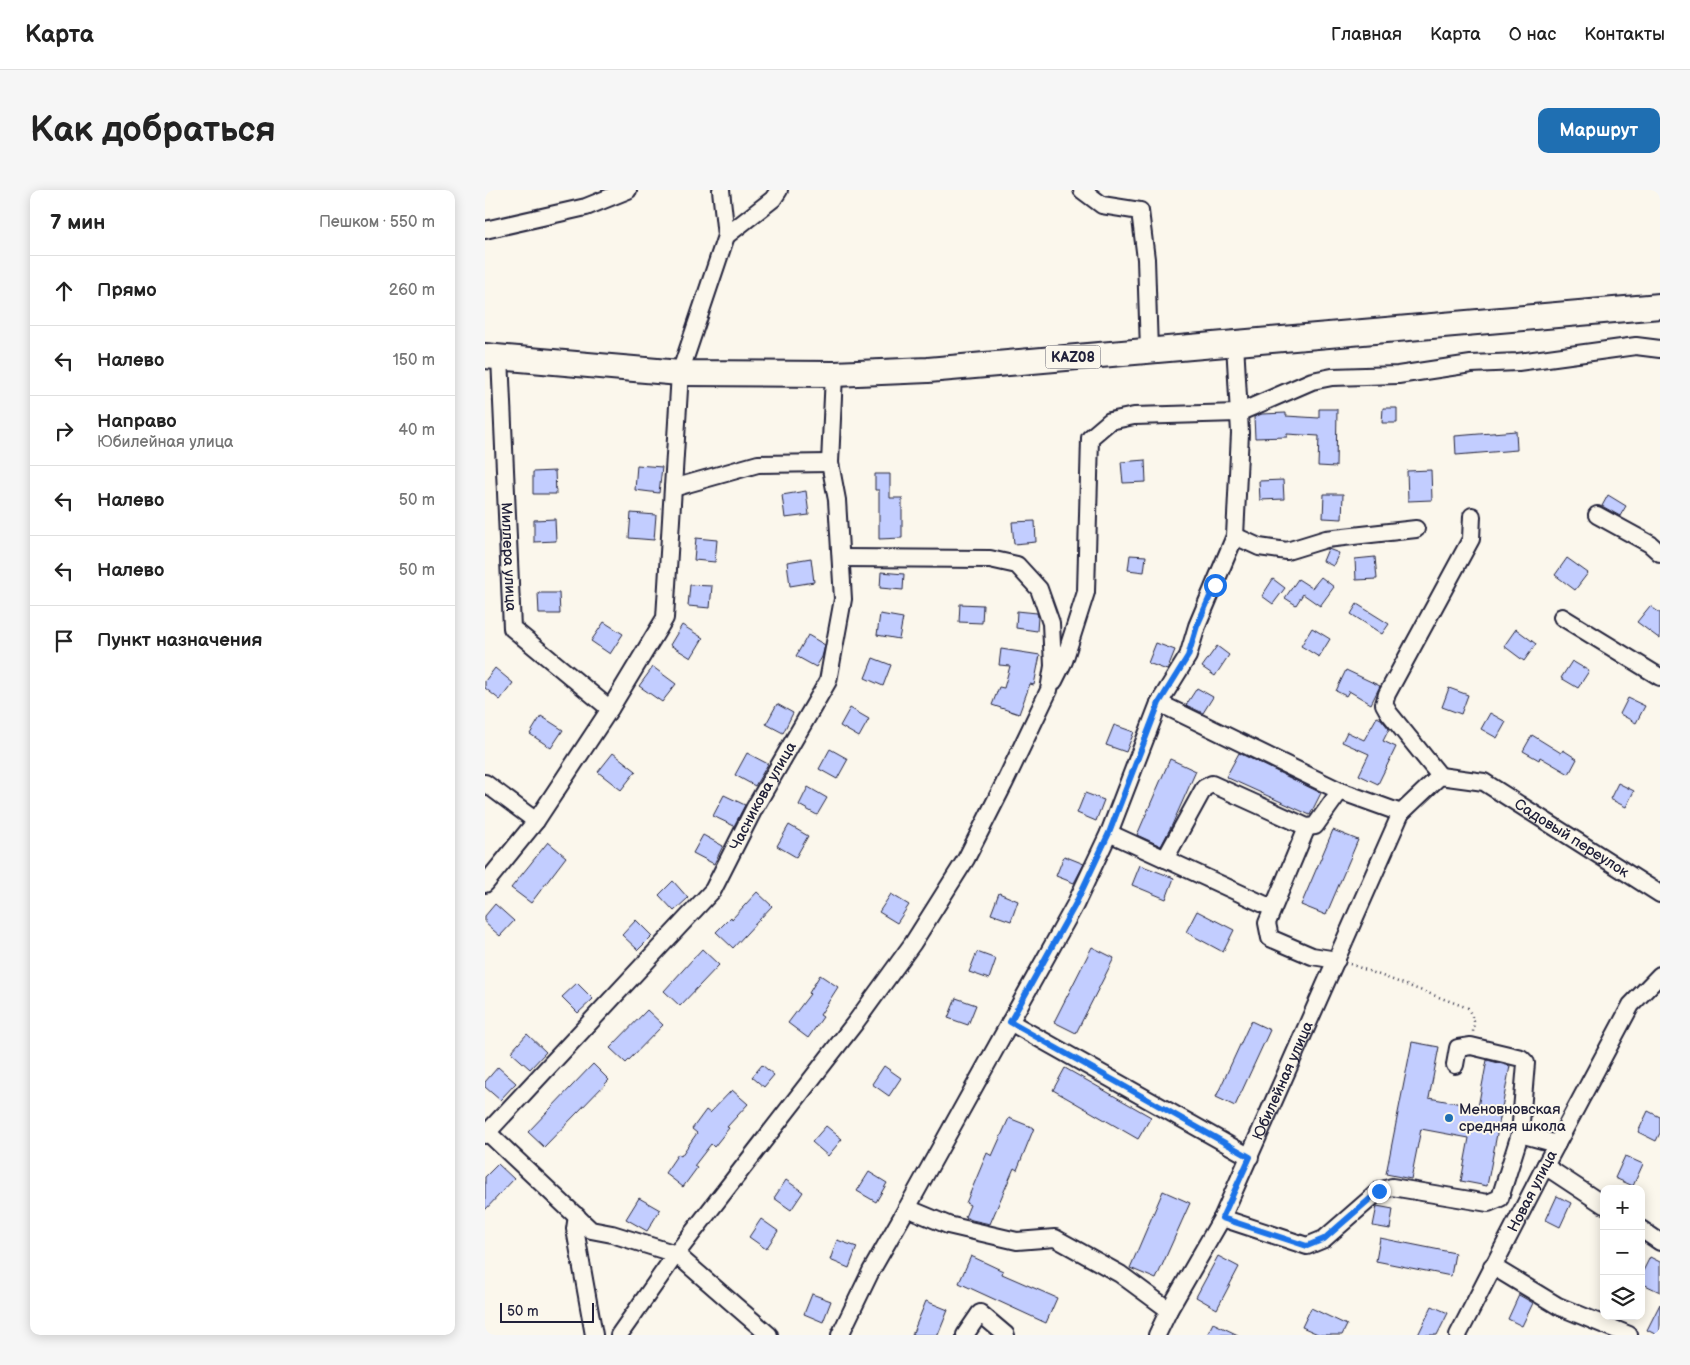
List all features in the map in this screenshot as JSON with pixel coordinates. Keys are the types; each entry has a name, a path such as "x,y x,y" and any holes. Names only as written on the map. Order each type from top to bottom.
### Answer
{"highway":[{"name":"KAZ08","path":"492,357 680,373 835,374 928,370 1660,306"}],"street":[{"path":"485,230 585,207 627,190"},
{"path":"485,884 536,821 610,709 665,618 680,373 726,236 721,190"},
{"path":"726,236 773,199 779,190"},
{"path":"1082,190 1102,206 1140,211 1147,259 1149,350"},
{"path":"840,1335 871,1271 1075,905 1109,833 1159,703 1188,656 1197,626 1235,536 1239,433 1235,343"},
{"path":"619,1335 676,1254 855,1023 913,943 966,859 1005,784 1064,661 1086,592 1090,438 1110,421 1134,416 1238,413 1312,381 1332,377 1398,375 1471,364 1518,362 1637,346 1660,349"},
{"name":"Миллера улица","path":"492,357 512,628 610,709"},
{"name":"Часникова улица","path":"486,1132 713,890 754,809 828,681 843,600 837,500 830,463 835,374"},
{"path":"673,488 757,464 830,463"},
{"path":"1597,515 1650,544 1660,553"},
{"path":"1440,776 1383,704 1471,539 1472,516"},
{"path":"1235,536 1259,546 1287,551 1326,539 1416,529"},
{"path":"841,558 990,559 1017,566 1039,589 1051,623 1053,666 1049,690"},
{"path":"1562,617 1660,677"},
{"path":"1159,703 1340,791 1401,813"},
{"name":"Садовый переулок","path":"1440,776 1484,782 1660,894"},
{"name":"Юбилейная улица","path":"1157,1335 1169,1310 1222,1218 1401,813 1440,776"},
{"path":"485,782 536,821"},
{"path":"1165,859 1204,788 1212,784 1307,827 1315,826 1340,791"},
{"path":"1307,827 1272,908 1267,923 1270,938 1312,956 1337,960"},
{"path":"1109,833 1272,908"},
{"name":"Новая улица","path":"1458,1335 1492,1266 1631,1005 1660,975"},
{"path":"1010,1022 1250,1157"},
{"path":"1222,1218 1307,1246 1324,1239 1379,1191 1392,1187 1488,1203 1500,1198 1520,1134 1526,1063 1521,1058 1471,1046 1458,1048 1455,1065"},
{"path":"486,1132 591,1230 612,1234 676,1254 769,1335"},
{"path":"1520,1134 1557,1144"},
{"path":"1545,1166 1600,1202"},
{"path":"907,1208 947,1225 1017,1241 1055,1238 1121,1274 1169,1310"},
{"path":"577,1216 575,1229 594,1335"},
{"path":"1642,1230 1660,1242"},
{"path":"1492,1266 1557,1306 1612,1330 1629,1335"},
{"path":"965,1335 980,1314 1006,1335"}],"path":[{"path":"1337,960 1468,1008 1474,1021 1471,1046"}],"building":[{"path":"1383,408 1397,408 1397,423 1382,423"},
{"path":"1319,409 1337,409 1336,467 1318,466 1319,436 1287,434 1287,437 1255,438 1254,417 1262,414 1286,413 1286,416 1319,418"},
{"path":"1516,431 1517,450 1456,455 1455,436"},
{"path":"1145,460 1146,482 1123,483 1121,462"},
{"path":"637,465 662,467 659,493 635,490"},
{"path":"1431,470 1432,500 1408,501 1407,471"},
{"path":"555,471 556,494 533,494 533,472"},
{"path":"875,474 890,474 890,498 902,498 902,538 879,539 879,490 875,490"},
{"path":"1283,480 1284,499 1260,500 1259,481"},
{"path":"806,491 809,515 785,518 782,495"},
{"path":"1324,494 1343,494 1342,519 1323,518"},
{"path":"1608,495 1626,506 1620,516 1602,506"},
{"path":"631,513 656,515 654,540 629,538"},
{"path":"555,519 556,541 534,542 534,520"},
{"path":"1035,521 1036,542 1014,544 1012,522"},
{"path":"696,538 717,540 715,562 694,560"},
{"path":"1328,549 1339,553 1333,566 1323,561"},
{"path":"1130,555 1146,556 1144,572 1128,570"},
{"path":"1375,557 1377,579 1356,580 1355,559"},
{"path":"811,558 814,582 790,586 787,562"},
{"path":"1567,558 1588,573 1575,590 1555,575"},
{"path":"881,572 904,574 903,590 880,588"},
{"path":"1321,577 1334,587 1320,606 1303,594 1296,605 1285,598 1298,579 1312,588"},
{"path":"1273,579 1285,588 1273,604 1262,596"},
{"path":"690,585 712,586 710,608 688,606"},
{"path":"538,593 559,593 560,614 539,614"},
{"path":"960,604 983,605 982,623 959,622"},
{"path":"1357,604 1389,624 1382,634 1351,614"},
{"path":"1650,606 1660,613 1660,639 1637,622"},
{"path":"1017,611 1037,613 1037,631 1016,628"},
{"path":"880,614 903,618 899,639 877,635"},
{"path":"604,622 623,634 610,654 591,641"},
{"path":"682,625 703,638 691,658 670,645"},
{"path":"1312,628 1330,639 1319,657 1301,646"},
{"path":"1516,629 1536,644 1524,661 1504,646"},
{"path":"808,635 825,645 822,657 816,667 796,656"},
{"path":"1156,643 1175,650 1167,670 1148,663"},
{"path":"1217,646 1229,655 1215,676 1202,667"},
{"path":"1001,649 1040,655 1034,685 1030,684 1019,714 992,705 999,687 1004,688 1010,666 999,665"},
{"path":"873,658 891,665 883,686 865,678"},
{"path":"1572,661 1589,671 1578,688 1561,678"},
{"path":"653,667 676,684 662,702 639,686"},
{"path":"495,668 513,683 500,700 485,688 485,681"},
{"path":"1346,670 1380,686 1371,704 1349,691 1346,696 1336,691"},
{"path":"1197,688 1213,697 1203,713 1186,705"},
{"path":"1449,688 1468,695 1461,714 1442,707"},
{"path":"1628,698 1645,706 1636,723 1620,714"},
{"path":"777,704 793,713 783,733 766,724"},
{"path":"850,708 869,719 859,737 840,726"},
{"path":"1490,713 1506,722 1497,738 1481,729"},
{"path":"541,716 563,730 551,748 530,734"},
{"path":"1377,717 1389,729 1383,741 1396,747 1378,784 1359,775 1369,754 1342,742 1347,732 1364,740"},
{"path":"1114,725 1134,732 1126,752 1106,745"},
{"path":"1532,735 1561,753 1563,750 1577,759 1569,774 1540,757 1539,760 1523,751"},
{"path":"830,749 848,759 837,779 819,769"},
{"path":"613,753 636,771 621,790 598,772"},
{"path":"747,753 768,764 755,786 735,775"},
{"path":"1239,753 1321,793 1310,815 1226,777"},
{"path":"1170,759 1196,771 1161,846 1137,835"},
{"path":"1618,783 1634,791 1626,807 1610,799"},
{"path":"808,787 827,798 817,815 799,805"},
{"path":"1085,793 1104,800 1096,821 1077,813"},
{"path":"724,795 745,805 734,826 713,816"},
{"path":"789,825 808,836 796,857 777,846"},
{"path":"1333,830 1358,840 1326,915 1301,905"},
{"path":"703,835 723,846 714,864 693,853"},
{"path":"548,842 566,857 531,903 511,888"},
{"path":"1064,856 1084,864 1074,883 1056,876"},
{"path":"1140,865 1174,878 1166,899 1132,885"},
{"path":"673,881 688,898 674,911 659,895"},
{"path":"757,892 772,906 733,948 716,932 731,917 732,919"},
{"path":"999,893 1018,901 1011,921 991,914"},
{"path":"891,894 909,905 897,923 879,912"},
{"path":"495,904 514,921 500,936 485,923 485,916"},
{"path":"1197,911 1234,930 1223,952 1186,932"},
{"path":"636,920 652,936 638,950 622,935"},
{"path":"1092,947 1114,958 1076,1033 1054,1022"},
{"path":"702,949 719,965 680,1006 664,991"},
{"path":"977,952 996,959 989,979 969,972"},
{"path":"820,975 838,987 820,1015 823,1017 808,1038 788,1023 810,994"},
{"path":"577,983 593,999 578,1013 562,997"},
{"path":"956,998 976,1005 968,1025 948,1018"},
{"path":"647,1010 663,1025 626,1063 610,1048"},
{"path":"1251,1021 1270,1030 1235,1106 1216,1097"},
{"path":"527,1034 546,1052 530,1069 511,1052"},
{"name":"Меновновская средняя школа","path":"1412,1042 1439,1047 1429,1098 1478,1107 1487,1060 1510,1066 1487,1186 1461,1181 1469,1138 1421,1129 1411,1179 1386,1174"},
{"path":"593,1064 609,1080 544,1147 528,1132"},
{"path":"762,1065 774,1075 764,1087 752,1077"},
{"path":"884,1066 901,1078 889,1096 872,1084"},
{"path":"498,1067 516,1083 500,1100 485,1087 485,1082"},
{"path":"1065,1068 1151,1117 1138,1139 1053,1090"},
{"path":"732,1090 748,1104 727,1127 729,1128 714,1147 711,1144 694,1166 697,1168 683,1187 665,1173 678,1154 681,1156 697,1133 692,1129 706,1110 710,1113"},
{"path":"1648,1111 1660,1117 1660,1133 1656,1141 1638,1132"},
{"path":"1009,1118 1034,1128 1017,1170 1014,1168 990,1224 972,1220 965,1217 970,1205 966,1203 987,1153 992,1156"},
{"path":"826,1126 842,1139 828,1156 812,1142"},
{"path":"1625,1156 1643,1164 1633,1185 1615,1178"},
{"path":"498,1164 514,1179 485,1210 485,1177"},
{"path":"869,1172 887,1183 876,1202 857,1191"},
{"path":"786,1180 803,1192 791,1210 774,1198"},
{"path":"1163,1191 1190,1203 1156,1279 1130,1268"},
{"path":"1557,1196 1571,1203 1560,1227 1546,1220"},
{"path":"639,1198 660,1210 647,1231 626,1219"},
{"path":"1377,1206 1393,1209 1390,1229 1373,1226"},
{"path":"761,1219 778,1231 766,1249 749,1237"},
{"path":"1380,1238 1455,1253 1451,1276 1376,1261"},
{"path":"837,1240 857,1247 849,1268 830,1260"},
{"path":"971,1256 1003,1271 1002,1274 1057,1298 1046,1323 959,1283"},
{"path":"1218,1256 1239,1267 1217,1309 1196,1297"},
{"path":"1650,1257 1660,1262 1660,1292 1645,1285 1645,1267"},
{"path":"812,1294 831,1301 823,1322 804,1314"},
{"path":"1519,1295 1533,1303 1522,1326 1508,1319"},
{"path":"926,1301 948,1310 938,1335 912,1335"},
{"path":"1660,1304 1660,1335 1657,1335 1647,1330"},
{"path":"1432,1306 1448,1313 1437,1335 1418,1335"},
{"path":"1311,1308 1347,1325 1342,1335 1320,1335 1302,1327"},
{"path":"1213,1323 1238,1335 1207,1335"}],"place":[{"name":"Меновновская средняя школа","path":"1449,1118"}],"route":[{"path":"1215,585 1197,626 1188,656 1159,703 1109,833 1075,905 1010,1022 1250,1157 1222,1218 1307,1246 1324,1239 1379,1191"}]}
